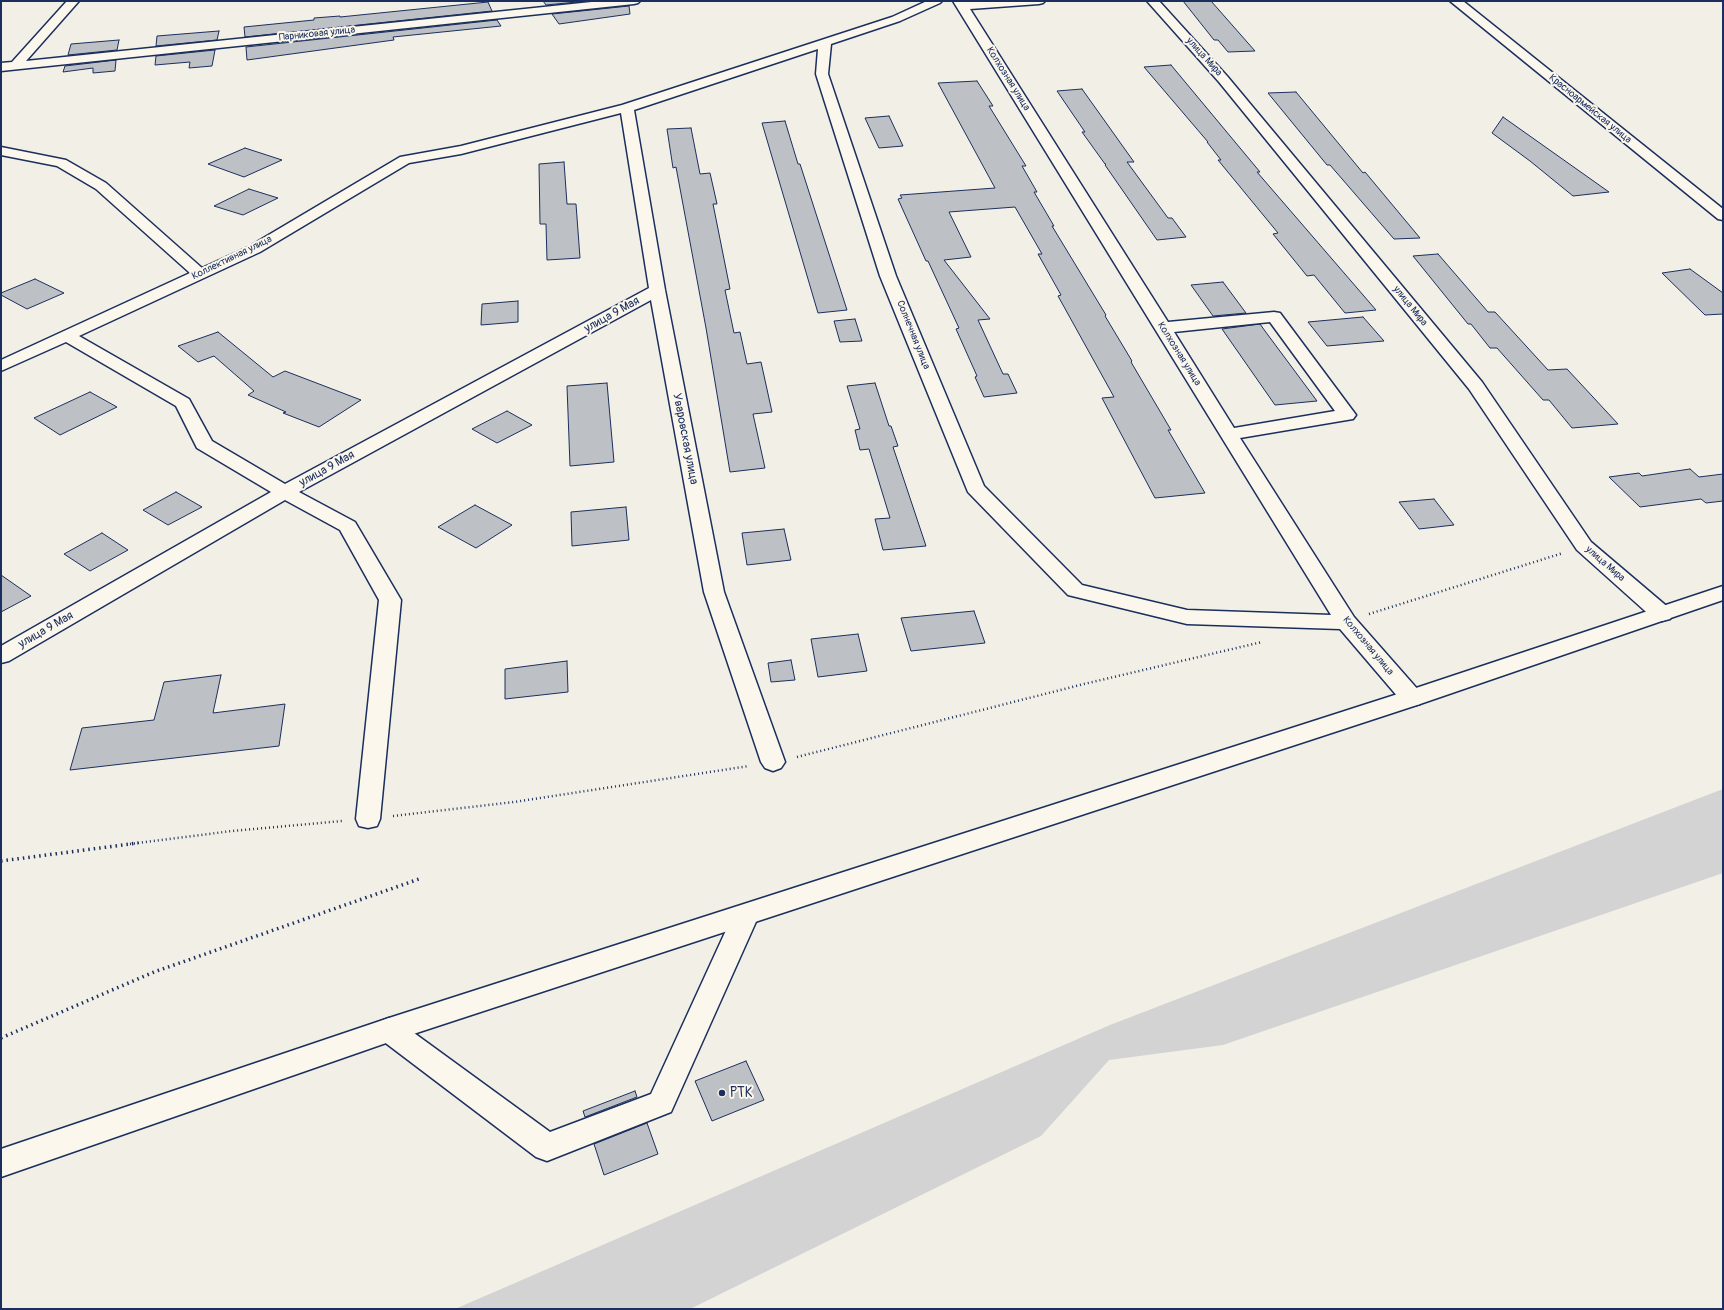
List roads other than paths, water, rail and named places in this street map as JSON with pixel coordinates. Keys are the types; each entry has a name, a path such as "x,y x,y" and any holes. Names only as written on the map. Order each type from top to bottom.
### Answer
{"street":[{"path":"15,66 73,1"},
{"name":"Парниковая улица","path":"1,67 634,1"},
{"name":"Коллективная улица","path":"1,366 255,249 405,160 461,150 627,108 896,19 936,1"},
{"path":"960,4 1039,1"},
{"name":"улица Мира","path":"1153,1 1223,79 1476,386 1584,546 1662,614"},
{"name":"Красноармейская улица","path":"1456,1 1723,216"},
{"name":"Колхозная улица","path":"960,4 1346,622 1412,698"},
{"name":"Солнечная улица","path":"825,43 822,74 888,276 975,488 1075,590 1188,617 1346,622"},
{"name":"Уваровская улица","path":"627,108 657,290 714,592 773,762"},
{"path":"3,153 61,163 101,186 200,274"},
{"name":"улица 9 Мая","path":"1,656 285,492 657,290"},
{"path":"1162,328 1274,317 1347,415 1229,434"},
{"path":"67,336 183,403 204,444 285,492 348,526 390,600 368,819"},
{"path":"1,1163 388,1030 1412,698 1723,593"},
{"path":"388,1030 547,1147 661,1103 746,915"}],"place":[{"name":"РТК","path":"722,1093"}]}
